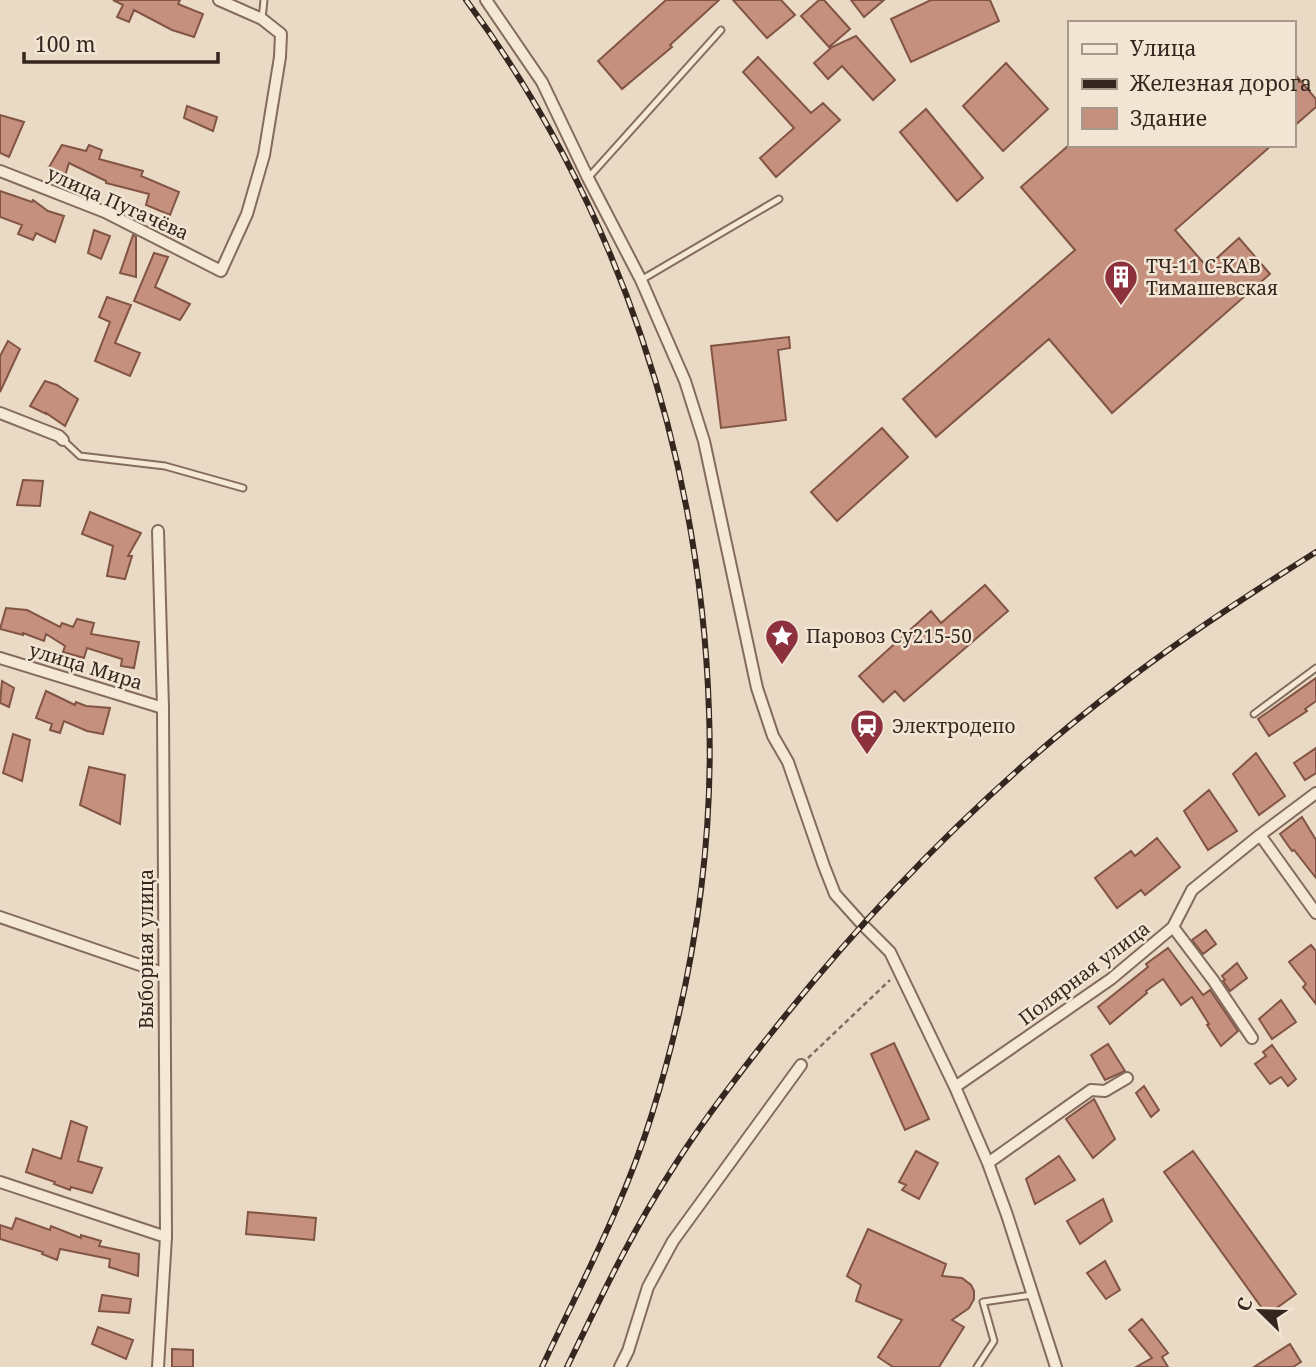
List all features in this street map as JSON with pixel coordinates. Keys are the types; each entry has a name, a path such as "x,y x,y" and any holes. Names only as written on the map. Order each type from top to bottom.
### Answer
{"street":[{"path":"219,0 262,19"},
{"path":"486,0 542,82 641,280 685,382 704,441 755,677 773,736 788,762 835,894 890,952 955,1087 988,1163 1056,1367"},
{"name":"улица Пугачёва","path":"0,171 105,212 221,271 247,214 264,155 280,57 281,34 262,19"},
{"path":"0,413 59,436 63,440"},
{"name":"Выборная улица","path":"158,531 163,708 166,1237 158,1367"},
{"name":"улица Мира","path":"0,659 163,708"},
{"name":"Полярная улица","path":"955,1087 1111,979 1173,927 1192,890 1316,793"},
{"path":"1260,835 1316,913"},
{"path":"0,918 163,973"},
{"path":"1173,927 1252,1038"},
{"path":"620,1367 628,1351 648,1287 673,1241 801,1065"},
{"path":"988,1163 1091,1090 1105,1091 1127,1078"},
{"path":"0,1182 166,1237"}],"lane":[{"path":"262,19 264,0"},
{"path":"588,178 721,30"},
{"path":"641,280 779,199"},
{"path":"63,440 80,456 165,466 243,488"},
{"path":"1254,715 1316,668"},
{"path":"977,1367 994,1341 983,1302 1032,1295"}],"path":[{"path":"801,1065 898,972"}],"building":[{"path":"113,0 180,0 178,4 203,14 194,37 172,30 134,10 129,22 117,17 123,5"},
{"path":"666,0 719,0 670,45 672,47 622,89 598,61"},
{"path":"733,0 781,0 795,15 767,38"},
{"path":"819,0 824,0 850,29 829,47 801,16"},
{"path":"851,0 884,0 864,17"},
{"path":"931,0 990,0 999,21 911,62 891,19"},
{"path":"856,36 895,80 873,100 842,66 828,79 814,63 832,47"},
{"path":"758,57 811,113 823,103 840,120 776,177 760,158 794,128 743,72"},
{"path":"1006,63 1048,109 1003,151 963,106"},
{"path":"1295,74 1316,99 1316,107 1295,125"},
{"path":"187,106 217,117 213,131 184,118"},
{"path":"926,109 983,178 957,201 900,132"},
{"path":"0,115 24,122 9,157 0,153"},
{"path":"62,145 86,151 89,145 102,150 99,159 143,171 141,176 179,192 170,215 146,205 149,194 106,183 69,163 65,176 48,169"},
{"name":"ТЧ-11 С-КАВ Тимашевская","path":"1068,146 1270,147 1175,230 1207,267 1239,238 1270,274 1112,413 1049,339 936,437 903,399 1075,250 1021,187"},
{"path":"0,191 32,202 33,200 48,211 64,216 55,242 36,233 33,240 18,234 22,225 0,217"},
{"path":"94,230 110,236 101,259 88,253"},
{"path":"133,235 136,237 136,277 120,273"},
{"path":"154,253 168,257 155,287 190,304 180,320 134,301"},
{"path":"107,297 131,305 115,343 140,353 130,376 95,361 110,322 99,317"},
{"path":"789,337 790,348 778,350 786,420 721,428 711,346"},
{"path":"8,341 20,349 0,392 0,356"},
{"path":"45,381 57,385 78,399 65,426 30,406"},
{"path":"882,428 908,457 837,521 811,492"},
{"path":"23,480 43,481 40,506 17,505"},
{"path":"90,512 141,533 128,556 132,556 125,579 107,576 113,546 82,534"},
{"path":"985,585 1008,611 904,701 895,691 883,702 859,676 931,611 941,623"},
{"path":"6,608 27,610 60,627 62,623 73,627 77,619 94,623 91,634 139,642 134,668 121,666 122,659 87,648 84,658 63,652 65,646 46,634 44,641 23,633 0,629"},
{"path":"1316,678 1316,701 1305,709 1307,711 1269,736 1258,719"},
{"path":"2,681 14,688 9,707 0,703"},
{"path":"46,691 75,705 76,702 86,706 110,708 103,734 87,731 64,721 60,733 50,730 52,724 36,718"},
{"path":"13,734 30,740 22,781 3,773"},
{"path":"1316,748 1316,773 1305,780 1294,763"},
{"path":"1256,753 1285,796 1259,815 1233,774"},
{"path":"89,767 125,775 120,824 80,805"},
{"path":"1209,790 1237,831 1208,850 1184,811"},
{"path":"1302,817 1316,840 1316,878 1280,834"},
{"path":"1157,838 1180,867 1145,895 1141,890 1117,908 1095,878 1131,851 1135,856"},
{"path":"1206,930 1216,944 1203,954 1192,940"},
{"path":"1311,945 1316,951 1316,1004 1303,987 1306,984 1289,962"},
{"path":"1168,948 1203,995 1210,990 1238,1031 1221,1046 1192,997 1181,1005 1163,979 1110,1024 1098,1007"},
{"path":"1237,963 1247,978 1230,991 1222,976"},
{"path":"1281,1000 1296,1022 1272,1039 1259,1019"},
{"path":"894,1043 929,1119 905,1130 871,1054"},
{"path":"1108,1044 1125,1071 1105,1080 1091,1055"},
{"path":"1272,1045 1296,1079 1288,1086 1281,1077 1270,1084 1255,1064 1266,1056 1263,1052"},
{"path":"1144,1086 1159,1110 1151,1117 1136,1093"},
{"path":"1094,1099 1115,1139 1093,1158 1066,1119"},
{"path":"71,1121 87,1127 78,1161 102,1168 92,1193 71,1187 70,1190 26,1172 33,1149 61,1159"},
{"path":"916,1151 938,1163 919,1199 902,1190 906,1185 899,1182"},
{"path":"1193,1151 1296,1294 1267,1315 1164,1172"},
{"path":"1059,1156 1075,1180 1035,1204 1026,1179"},
{"path":"1103,1199 1112,1221 1080,1244 1067,1221"},
{"path":"248,1212 316,1218 314,1240 246,1234"},
{"path":"16,1218 50,1230 51,1226 81,1238 81,1235 101,1241 99,1246 139,1254 138,1276 109,1267 110,1259 60,1249 57,1260 42,1254 43,1252 0,1239 0,1225 12,1229"},
{"path":"868,1229 946,1264 942,1276 962,1278 971,1285 974,1299 969,1308 952,1320 964,1327 939,1367 893,1367 878,1357 902,1320 856,1301 861,1285 847,1276"},
{"path":"1105,1261 1120,1290 1106,1299 1087,1273"},
{"path":"102,1295 131,1299 129,1313 99,1311"},
{"path":"1142,1319 1168,1353 1162,1357 1168,1367 1136,1367 1152,1358 1129,1330"},
{"path":"98,1327 133,1340 126,1359 92,1344"},
{"path":"1290,1344 1301,1362 1293,1367 1254,1367"},
{"path":"172,1349 193,1350 193,1367 172,1367"}],"railway":[{"path":"466,0 520,79 567,162 608,248 642,337 669,429 689,522 702,617 709,712 710,763 704,865 689,966 666,1065 629,1179 542,1367"},
{"path":"567,1367 630,1241 696,1133 812,983 894,890 983,802 1076,720 1171,648 1316,552"}],"place":[{"name":"ТЧ-11 С-КАВ Тимашевская","path":"1121,307"},
{"name":"Паровоз Су215-50","path":"782,666"},
{"name":"Электродепо","path":"867,756"}]}
